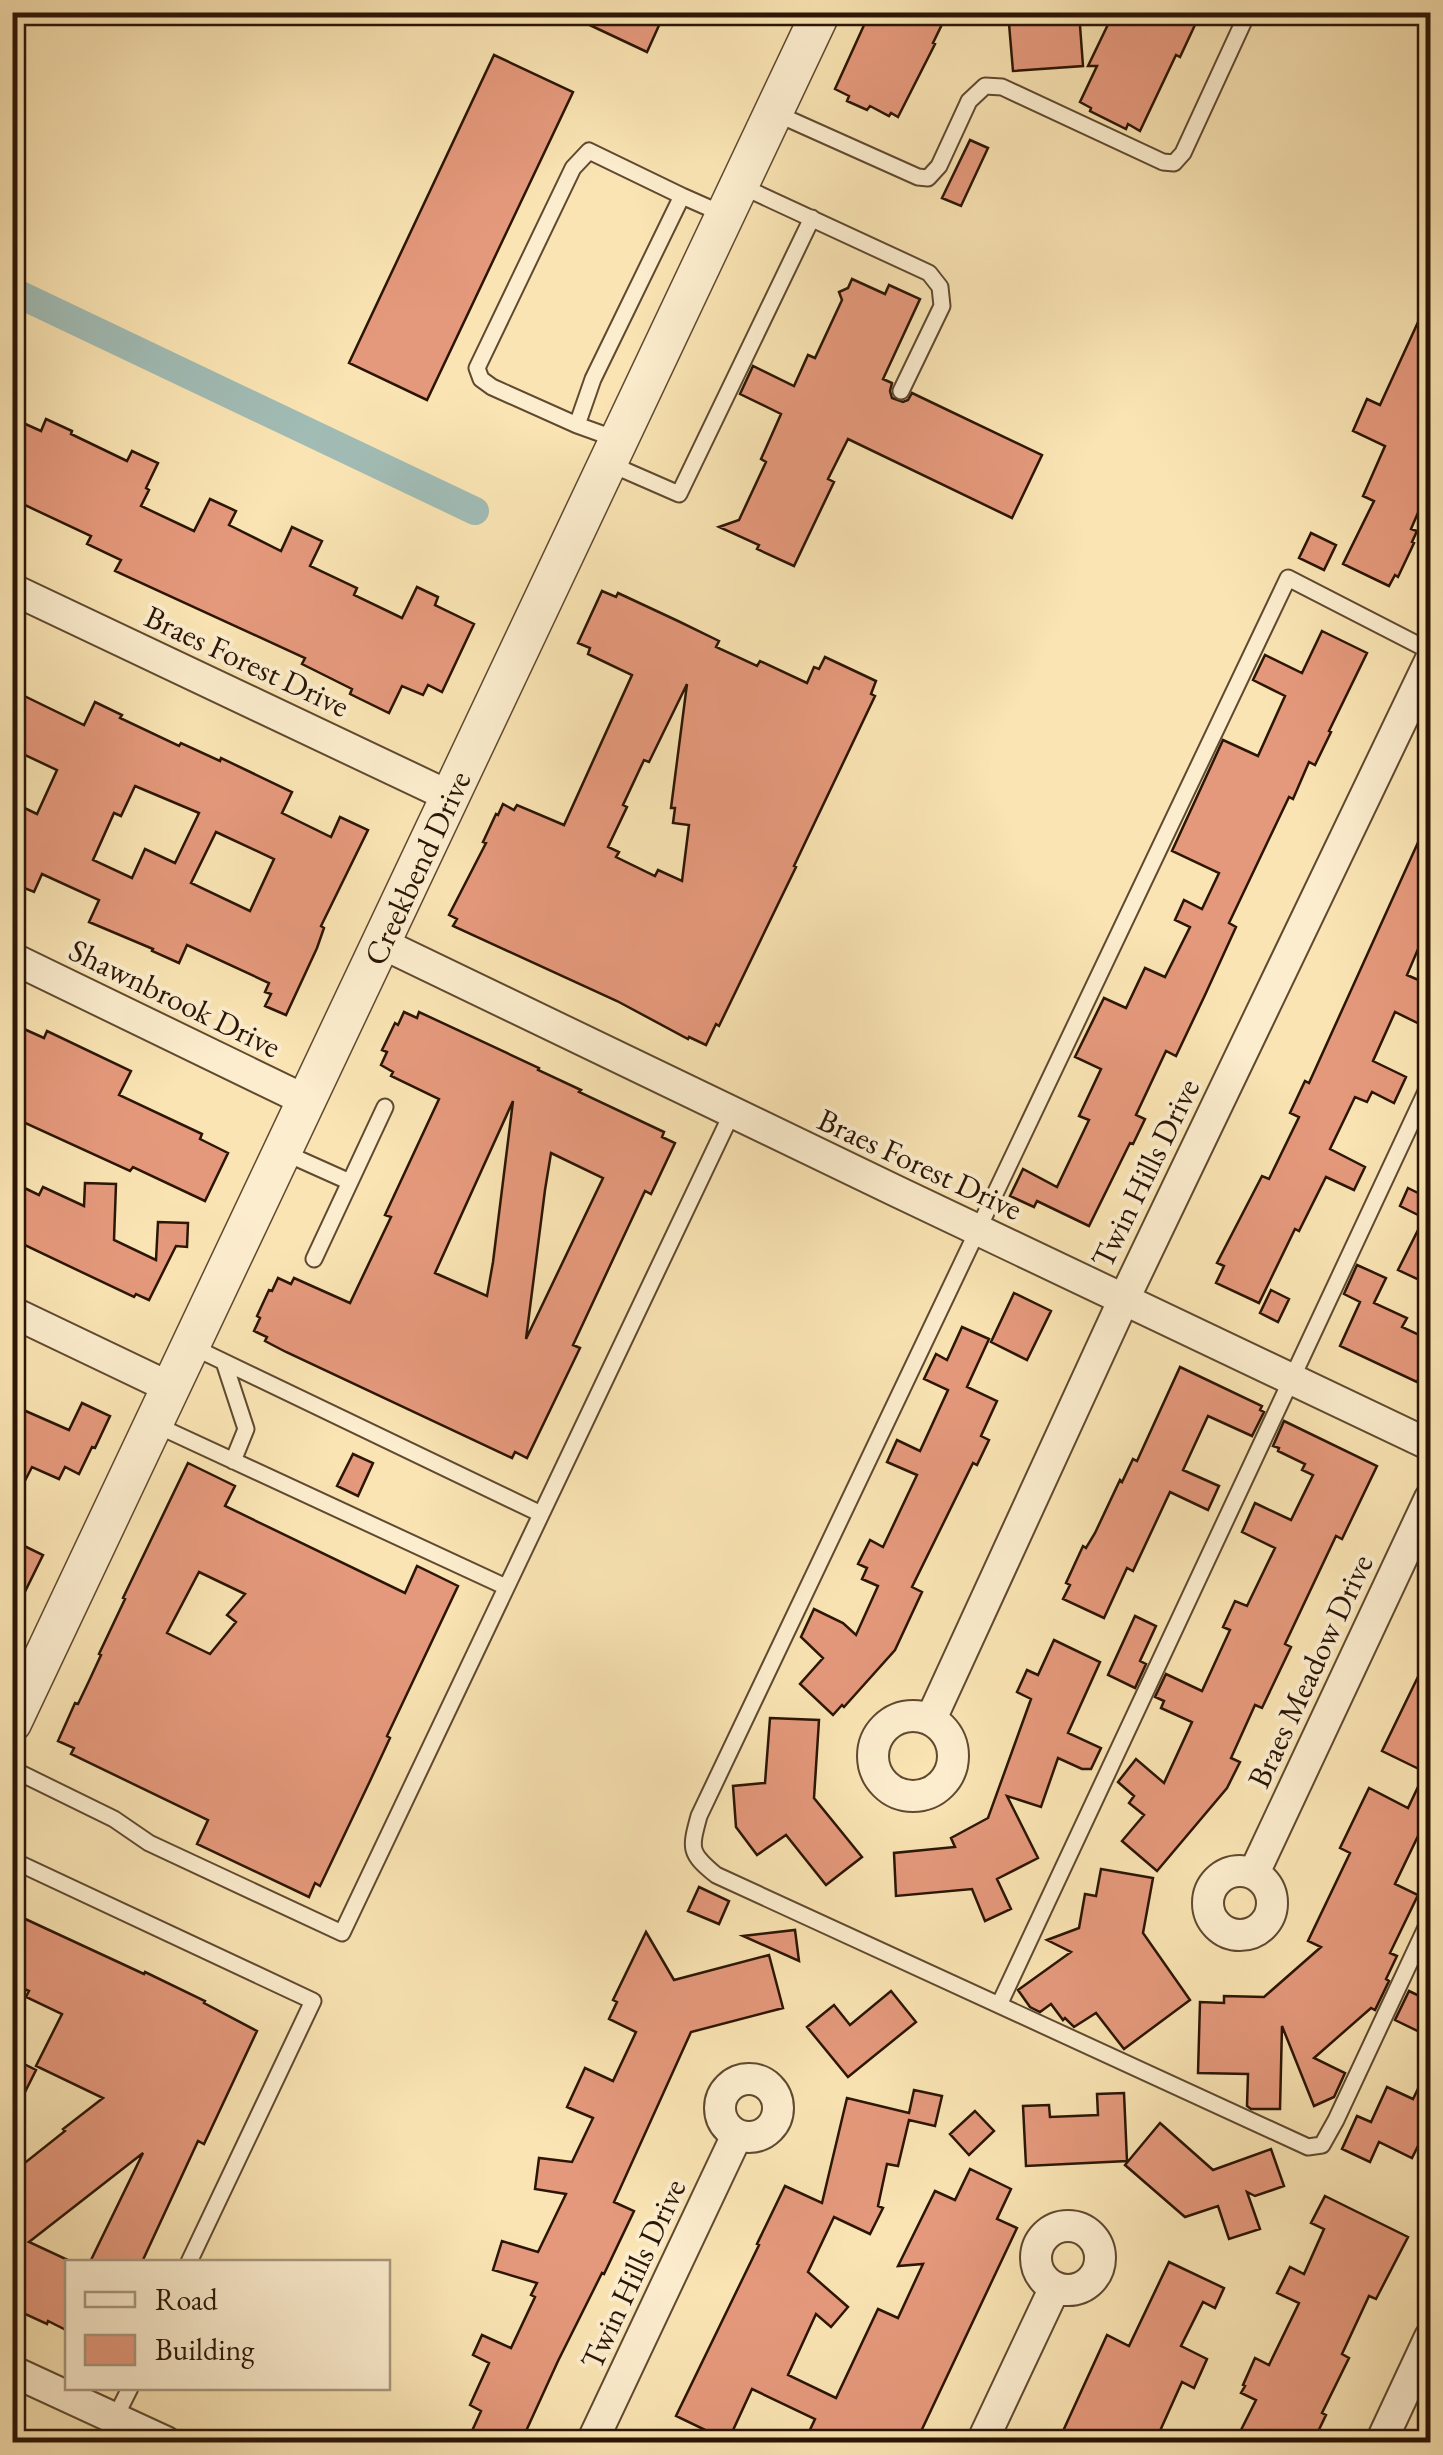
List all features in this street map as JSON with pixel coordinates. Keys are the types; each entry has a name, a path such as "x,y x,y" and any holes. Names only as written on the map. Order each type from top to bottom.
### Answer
{"street":[{"name":"Creekbend Drive","path":"12,1722 24,1668 172,1388 207,1354 283,1152 821,12"},
{"name":"Braes Forest Drive","path":"12,589 451,796"},
{"name":"Twin Hills Drive","path":"930,1720 1124,1299 1430,661"},
{"name":"Braes Forest Drive","path":"381,942 726,1125 978,1230 1430,1446"},
{"name":"Shawnbrook Drive","path":"12,958 307,1100"},
{"path":"12,1312 172,1388"},
{"name":"Braes Meadow Drive","path":"1254,1873 1430,1498"},
{"name":"Twin Hills Drive","path":"592,2442 736,2135"},
{"path":"982,2442 1054,2287"},
{"path":"1380,2442 1430,2338"},
{"path":"12,2370 166,2442"}],"lane":[{"path":"774,112 918,177 928,178 939,166 969,101 985,86 1002,87 1164,162 1174,163 1183,153 1248,12"},
{"path":"812,218 680,494 577,424 492,387 481,378 477,368 573,168 589,151 682,196 732,200 812,218 929,273 940,287 942,306 901,391"},
{"path":"577,424 593,379 682,196"},
{"path":"1430,651 1288,578 698,1816 692,1840 697,1859 716,1875 1308,2147 1322,2146 1430,1920"},
{"path":"999,2005 1430,1083"},
{"path":"314,1259 386,1107"},
{"path":"12,1769 114,1819 149,1843 342,1933 726,1125"},
{"path":"283,1152 350,1182"},
{"path":"207,1354 542,1514"},
{"path":"207,1354 246,1429 233,1461"},
{"path":"154,1424 506,1587"},
{"path":"12,1860 313,2001 190,2260"},
{"path":"115,2418 129,2390"}],"building":[{"path":"562,12 665,12 647,52"},
{"path":"870,12 948,12 898,117 870,106 867,110 847,101 849,96 835,89"},
{"path":"1008,12 1079,12 1083,66 1013,71"},
{"path":"1114,12 1201,12 1140,131 1128,124 1126,129 1080,102 1097,66 1088,66"},
{"path":"494,55 573,92 427,400 349,363"},
{"path":"970,140 988,148 961,206 942,198"},
{"path":"852,279 885,294 889,285 920,299 883,379 892,383 892,398 903,402 912,393 1042,455 1012,518 848,439 828,479 834,482 794,566 719,527 739,520 766,462 761,459 781,414 740,394 753,366 794,386 808,355 815,358 842,300 839,292 848,288"},
{"path":"1430,296 1430,485 1411,529 1417,531 1414,543 1398,577 1395,575 1389,586 1343,564 1374,501 1363,496 1385,446 1353,431 1367,399 1380,405"},
{"path":"12,418 41,431 46,419 127,461 132,451 158,463 141,506 194,531 210,499 236,511 229,525 281,551 292,527 322,541 310,566 357,588 354,595 402,618 417,587 438,597 435,605 474,624 442,692 428,685 423,695 402,686 389,713 302,664 305,658 115,571 121,560 87,544 91,536 12,499"},
{"path":"1311,533 1336,545 1324,570 1299,558"},
{"path":"602,591 616,597 618,593 719,641 716,647 757,666 760,661 807,683 814,667 819,669 825,657 876,681 871,694 875,696 796,867 719,1026 716,1024 706,1045 453,926 457,919 449,915 503,804 514,810 517,805 564,825 632,675 588,654 590,648 578,643","holes":["687,684 671,808 675,808 673,823 689,825 682,881 658,870 655,876 616,857 619,852 608,847 644,760 649,762"]},
{"path":"1322,631 1367,653 1315,765 1309,762 1293,799 1289,797 1229,923 1236,927 1205,995 1176,1056 1166,1051 1136,1115 1145,1119 1089,1226 1037,1201 1034,1207 1010,1196 1023,1169 1057,1187 1089,1120 1079,1116 1101,1069 1075,1057 1104,998 1126,1008 1145,968 1165,977 1190,927 1175,920 1184,900 1202,909 1219,873 1172,851 1223,740 1258,756 1285,696 1253,680 1265,655 1302,673"},
{"path":"12,690 84,725 95,702 179,746 181,743 220,761 221,758 292,792 282,813 331,837 340,817 368,830 321,926 324,928 317,948 286,1015 265,1006 271,994 265,992 269,983 187,945 179,963 89,922 99,900 42,874 34,892 12,883 12,802 37,814 57,770 12,749","holes":["135,786 199,813 175,863 145,849 132,878 93,860 114,813 121,816","216,832 274,859 250,911 191,883"]},
{"path":"1430,816 1430,921 1407,975 1430,985 1430,1029 1395,1012 1373,1061 1406,1077 1394,1103 1372,1092 1367,1102 1355,1097 1330,1149 1365,1167 1354,1190 1326,1177 1259,1303 1216,1283 1224,1266 1217,1263 1262,1176 1269,1179 1299,1117 1290,1113 1305,1081 1309,1083"},
{"path":"404,1012 417,1018 419,1012 539,1068 579,1092 664,1132 662,1137 675,1143 651,1194 645,1191 573,1345 580,1348 527,1458 515,1452 512,1458 286,1352 254,1331 260,1318 257,1316 278,1278 291,1284 294,1278 350,1303 391,1217 385,1215 439,1099 391,1076 393,1072 381,1065 387,1052 382,1050 395,1023 398,1025","holes":["513,1101 493,1262 487,1296 435,1273","551,1153 603,1178 526,1339 545,1190"]},
{"path":"24,1029 44,1038 47,1031 131,1071 119,1095 202,1134 200,1139 228,1153 205,1201 12,1117 12,1053"},
{"path":"12,1182 39,1195 43,1187 84,1206 85,1183 116,1184 114,1240 156,1260 158,1222 188,1223 187,1247 176,1246 149,1300 136,1294 134,1297 12,1239"},
{"path":"1408,1188 1430,1199 1430,1285 1398,1270 1424,1218 1400,1206"},
{"path":"1357,1265 1386,1278 1374,1303 1407,1318 1402,1327 1430,1340 1430,1353 1417,1382 1340,1346 1360,1302 1344,1294"},
{"path":"1271,1290 1289,1299 1278,1322 1260,1313"},
{"path":"1014,1293 1051,1311 1027,1360 991,1342"},
{"path":"962,1327 989,1339 967,1387 997,1401 981,1436 989,1440 977,1465 973,1463 912,1587 922,1592 895,1650 833,1715 800,1684 823,1658 801,1637 814,1609 843,1623 856,1635 878,1586 862,1579 867,1568 858,1564 870,1540 883,1547 917,1475 887,1462 897,1440 920,1451 948,1390 924,1379 936,1354 947,1360"},
{"path":"1180,1367 1262,1406 1260,1410 1264,1412 1252,1436 1208,1416 1183,1470 1219,1486 1208,1510 1170,1492 1133,1571 1127,1568 1104,1618 1063,1599 1070,1585 1066,1583 1120,1480 1133,1459 1137,1461"},
{"path":"82,1403 110,1416 79,1474 65,1467 59,1479 32,1467 12,1506 12,1457 20,1442 12,1439 12,1405 69,1430"},
{"path":"1284,1421 1377,1466 1342,1539 1336,1536 1285,1644 1291,1647 1262,1708 1255,1705 1231,1758 1240,1762 1227,1788 1157,1871 1122,1841 1144,1815 1129,1803 1134,1796 1118,1782 1136,1759 1164,1783 1192,1722 1161,1708 1164,1701 1155,1697 1166,1674 1202,1691 1230,1630 1223,1627 1235,1601 1247,1606 1275,1548 1242,1532 1255,1503 1291,1520 1313,1475 1302,1470 1305,1464 1273,1446"},
{"path":"353,1454 373,1463 358,1496 337,1486"},
{"path":"188,1463 235,1486 225,1506 405,1593 417,1566 458,1586 320,1886 315,1883 309,1897 197,1844 208,1820 71,1754 74,1748 58,1741 101,1655 123,1598","holes":["199,1572 245,1594 227,1615 236,1622 210,1654 167,1633"]},
{"path":"12,1540 43,1555 12,1618"},
{"path":"1135,1616 1156,1626 1140,1661 1146,1664 1135,1688 1108,1675"},
{"path":"1054,1640 1100,1662 1068,1733 1101,1748 1091,1769 1058,1758 1041,1807 1007,1796 1038,1858 997,1879 1011,1909 985,1921 972,1889 896,1896 894,1853 955,1847 951,1838 988,1818 1031,1699 1017,1692 1027,1670 1038,1675"},
{"path":"1430,1652 1430,1840 1419,1834 1395,1884 1418,1895 1390,1953 1397,1956 1386,1979 1389,1981 1375,2010 1371,2008 1314,2058 1345,2073 1334,2097 1314,2106 1282,2026 1280,2109 1251,2109 1247,2106 1248,2074 1198,2073 1200,2002 1224,2003 1224,1996 1264,1997 1321,1947 1308,1941 1350,1853 1340,1848 1369,1788 1408,1808 1425,1772 1382,1751"},
{"path":"770,1718 819,1720 814,1798 862,1857 826,1885 786,1835 757,1855 736,1827 733,1786 765,1783"},
{"path":"1101,1869 1153,1878 1143,1933 1190,2000 1124,2049 1096,2013 1074,2027 1051,2004 1040,2012 1030,2007 1018,1990 1071,1952 1047,1940 1079,1928 1085,1894 1096,1896"},
{"path":"699,1887 729,1901 719,1924 688,1911"},
{"path":"21,1917 145,1972 257,2031 204,2144 198,2141 143,2260 91,2260 143,2153 29,2242 68,2260 65,2330 12,2308 12,2173 103,2098 36,2066 62,2014 26,1997 29,1991 12,1984 12,1934"},
{"path":"795,1930 799,1961 743,1936"},
{"path":"646,1932 674,1980 769,1955 783,2008 691,2032 614,2202 634,2211 521,2442 467,2442 481,2411 470,2405 489,2363 473,2355 482,2335 511,2348 535,2297 531,2295 537,2283 493,2270 502,2241 538,2252 566,2194 535,2189 539,2158 572,2162 593,2118 567,2107 585,2068 613,2081 636,2032 609,2019 617,2002 613,2000"},
{"path":"891,1991 916,2022 848,2077 807,2027 834,2005 850,2025"},
{"path":"1409,1991 1430,2001 1430,2037 1395,2020"},
{"path":"12,2058 36,2070 12,2118"},
{"path":"1430,2064 1430,2142 1422,2138 1412,2158 1379,2142 1370,2162 1342,2149 1357,2116 1371,2122 1387,2087 1413,2099"},
{"path":"914,2090 942,2096 935,2126 909,2120 898,2166 887,2164 878,2206 883,2208 870,2234 834,2217 808,2272 848,2307 831,2327 816,2314 788,2375 836,2398 878,2309 898,2318 923,2264 898,2266 935,2191 955,2200 970,2169 1011,2189 997,2219 1017,2228 916,2442 831,2442 809,2432 815,2419 752,2389 728,2441 676,2416 785,2186 822,2203 847,2098 909,2113"},
{"path":"1124,2093 1127,2161 1026,2166 1023,2106 1049,2105 1050,2117 1098,2115 1097,2094"},
{"path":"975,2111 994,2131 969,2155 950,2134"},
{"path":"1160,2123 1213,2170 1271,2149 1284,2186 1255,2196 1247,2192 1260,2229 1229,2239 1218,2206 1185,2217 1125,2165"},
{"path":"1325,2196 1408,2237 1376,2299 1369,2296 1342,2354 1349,2358 1322,2413 1326,2415 1313,2442 1235,2442 1256,2400 1241,2393 1255,2358 1269,2365 1299,2303 1277,2293 1290,2267 1304,2274 1324,2229 1311,2223"},
{"path":"1169,2262 1224,2288 1215,2308 1203,2302 1181,2346 1207,2359 1194,2388 1182,2382 1155,2442 1058,2442 1107,2335 1129,2346"}],"waterway":[{"path":"12,291 475,511"}]}
